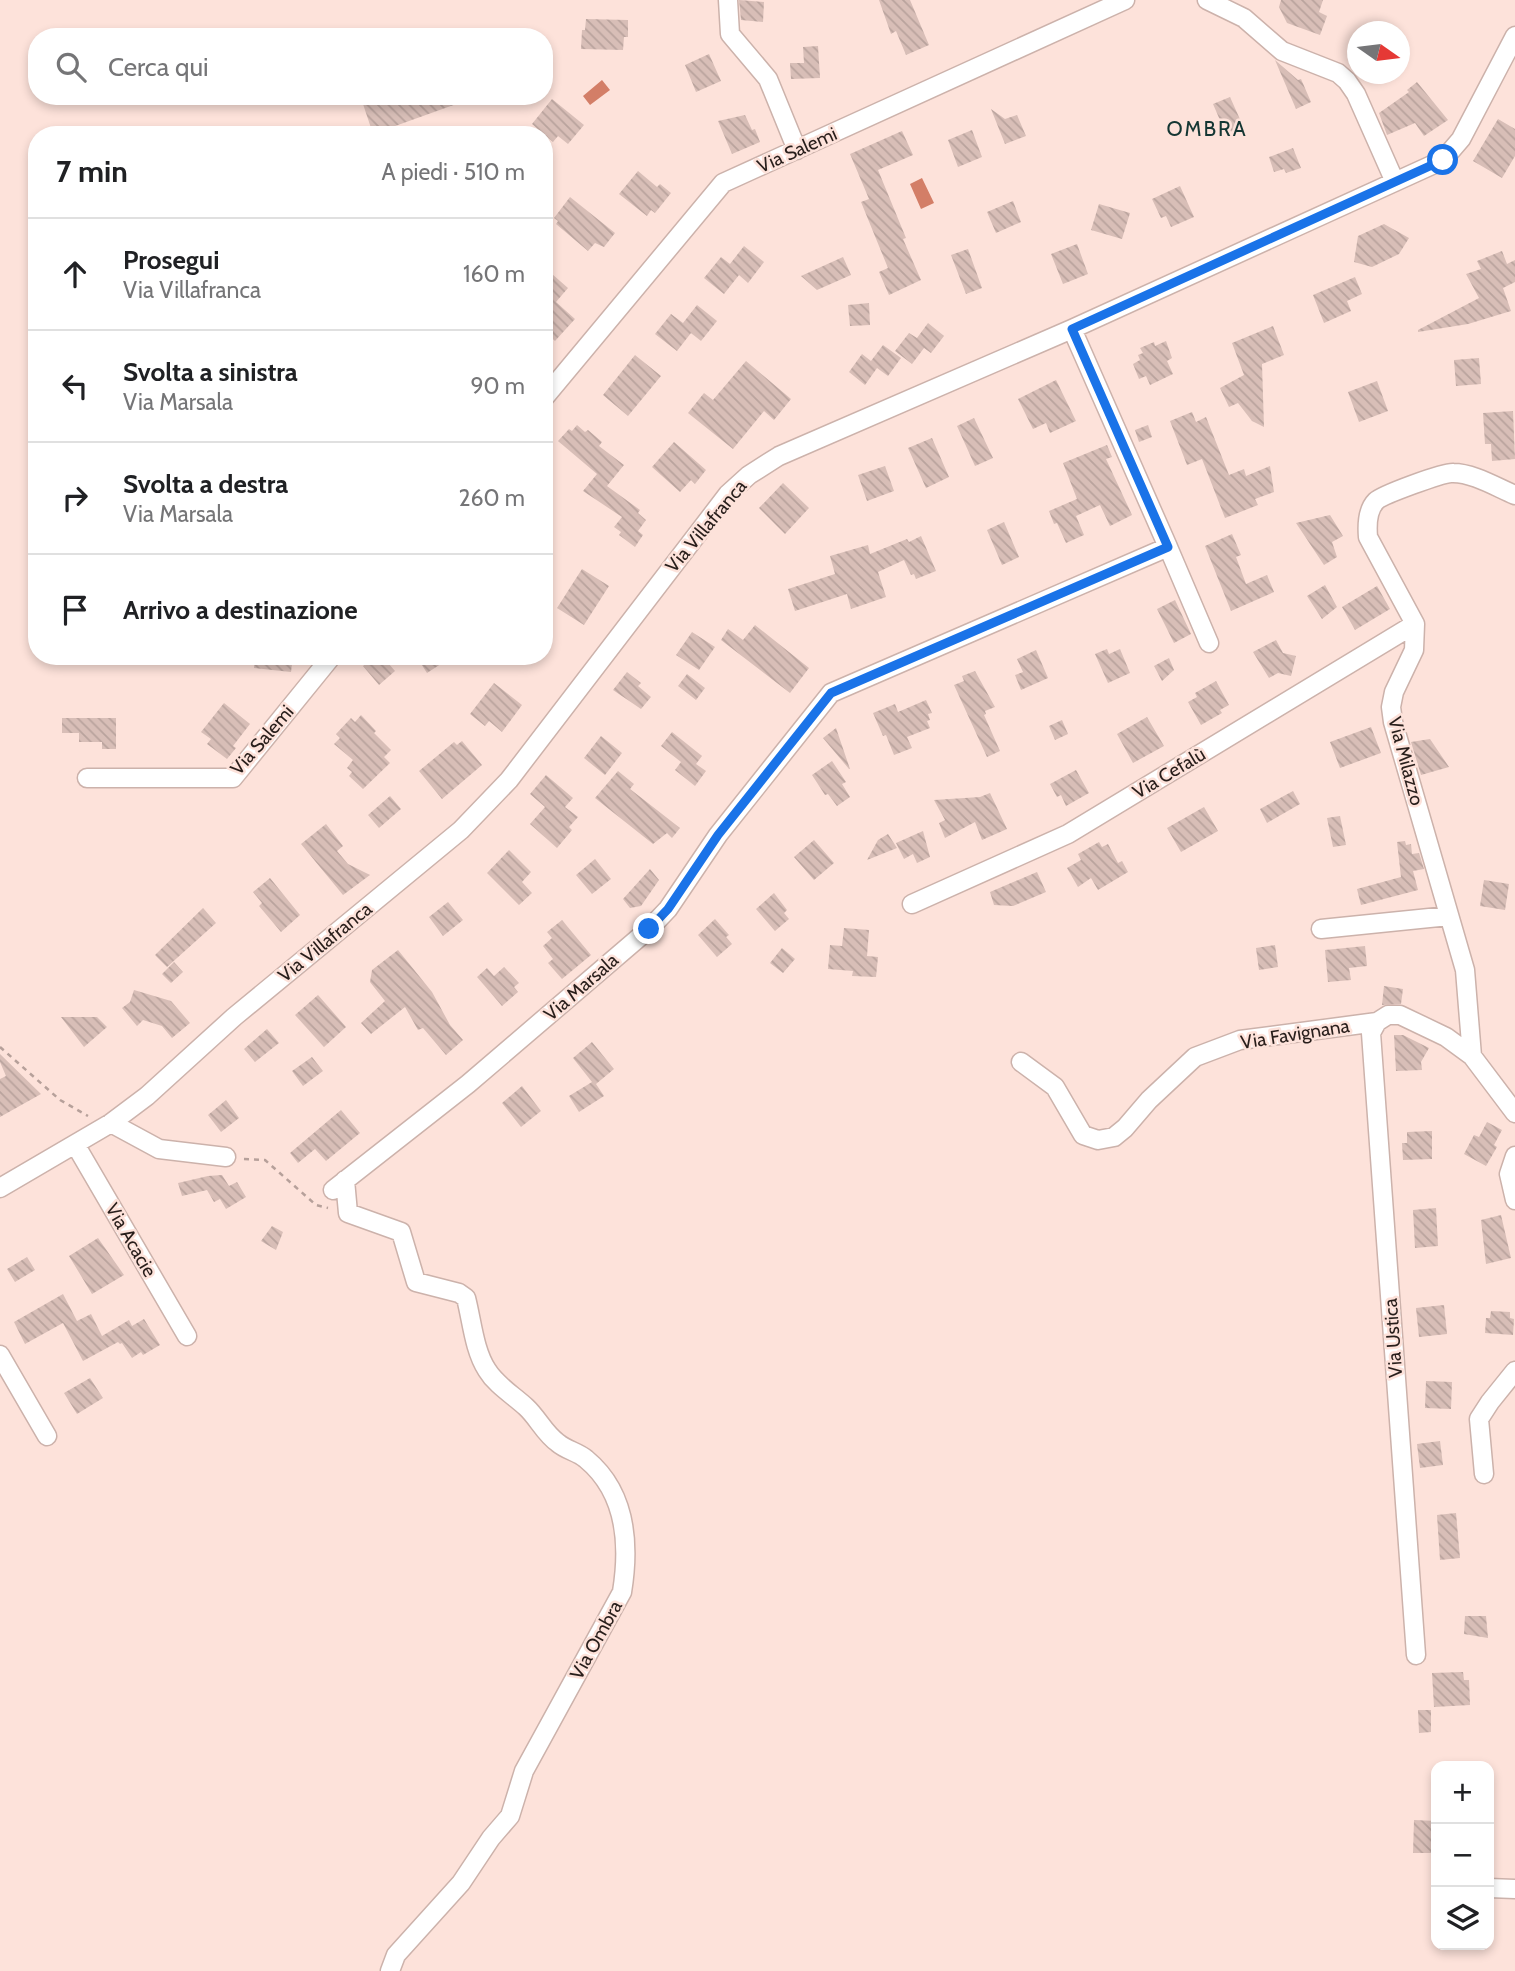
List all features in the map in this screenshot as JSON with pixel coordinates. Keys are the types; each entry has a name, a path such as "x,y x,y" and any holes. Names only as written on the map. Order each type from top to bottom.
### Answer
{"street":[{"path":"728,0 730,34 768,79 797,150"},
{"name":"Via Salemi","path":"553,387 723,183 1125,0"},
{"path":"1208,0 1244,18 1282,51 1338,74 1347,81 1356,94 1395,183"},
{"name":"Via Villafranca","path":"0,1188 111,1123 147,1096 234,1017 461,830 509,780 728,494 749,475 779,456 1072,329 1443,160 1454,150 1515,36"},
{"path":"1072,329 1209,643"},
{"path":"1415,624 1368,537 1368,516 1378,499 1453,473 1515,495"},
{"name":"Via Marsala","path":"348,1213 339,1185 468,1084 649,929 668,909 718,835 831,693 1168,547"},
{"name":"Via Cefalù","path":"912,904 1068,834 1415,624"},
{"name":"Via Milazzo","path":"1415,624 1414,650 1394,692 1391,707 1393,722 1465,970 1472,1056"},
{"name":"Via Salemi","path":"87,778 233,778 325,665"},
{"path":"1321,929 1449,915"},
{"name":"Via Favignana","path":"1021,1062 1055,1087 1083,1135 1098,1140 1114,1137 1125,1128 1149,1100 1195,1058 1240,1040 1377,1022 1388,1016 1400,1015 1446,1037 1472,1056 1515,1114"},
{"name":"Via Ustica","path":"1377,1022 1371,1034 1416,1655"},
{"path":"111,1123 159,1149 226,1157"},
{"name":"Via Acacie","path":"75,1144 187,1336"},
{"path":"1515,1156 1509,1174 1515,1200"},
{"name":"Via Ombra","path":"348,1213 401,1232 416,1282 459,1293 466,1298 479,1354 487,1370 501,1387 529,1410 544,1431 559,1445 583,1456 597,1469 618,1502 624,1520 625,1572 622,1592 524,1771 510,1816 491,1838 461,1883 396,1955 390,1971"},
{"path":"0,1355 47,1436"},
{"path":"1484,1474 1479,1419 1515,1371"},
{"path":"1494,1888 1515,1889"}],"path":[{"path":"0,1047 60,1100 88,1116 111,1123"},
{"path":"226,1157 265,1160 316,1205 348,1213"}],"shaded area":[{"path":"602,80 610,90 590,105 583,96"},
{"path":"922,178 934,203 921,209 910,184"}],"building":[{"path":"739,0 764,2 763,22 741,20"},
{"path":"879,0 910,0 929,45 906,55 896,31 891,34"},
{"path":"1281,0 1323,0 1319,12 1327,16 1320,35 1287,23 1279,7"},
{"path":"586,19 628,20 628,37 624,37 623,50 581,49 582,30 585,30"},
{"path":"818,46 820,78 791,79 790,63 804,63 803,47"},
{"path":"709,54 721,81 696,92 685,65"},
{"path":"1275,60 1298,80 1301,79 1311,102 1296,109"},
{"path":"1417,82 1448,120 1424,136 1415,123 1387,135 1379,113 1409,92 1407,90"},
{"path":"1230,97 1243,126 1226,134 1213,104"},
{"path":"553,100 584,125 568,144 558,136 553,142 553,126 532,124 547,105 553,105"},
{"path":"363,105 454,105 395,126 370,126"},
{"path":"991,109 1005,119 1017,115 1026,136 1005,144"},
{"path":"745,115 760,142 732,154 718,121"},
{"path":"1498,119 1515,129 1515,156 1502,178 1473,161"},
{"path":"972,130 982,157 958,167 948,140"},
{"path":"902,131 913,155 878,170 921,280 889,295 879,272 888,268 861,202 869,199 850,154"},
{"path":"1293,148 1301,168 1286,173 1284,169 1274,172 1269,157"},
{"path":"638,171 657,187 660,184 671,193 655,213 651,210 647,216 619,194"},
{"path":"1180,186 1194,217 1171,227 1166,216 1161,218 1152,199"},
{"path":"570,197 615,233 604,247 595,243 588,251 556,224 558,221 554,218"},
{"path":"1013,201 1021,222 996,233 987,212"},
{"path":"1099,204 1130,213 1122,239 1091,230"},
{"path":"1384,224 1409,238 1399,254 1372,267 1354,262 1358,236"},
{"path":"1077,244 1088,274 1063,284 1051,254"},
{"path":"744,246 764,262 748,283 739,275 724,294 704,278 721,257 730,264"},
{"path":"968,249 982,288 966,294 951,255"},
{"path":"1502,251 1507,264 1515,260 1515,282 1503,288 1511,311 1468,324 1418,332 1479,298 1466,274 1481,269 1477,261"},
{"path":"843,257 851,275 817,290 801,276"},
{"path":"553,275 568,288 556,302 575,319 555,341"},
{"path":"1355,277 1362,294 1347,301 1351,311 1324,323 1313,295"},
{"path":"869,303 870,325 850,326 848,305"},
{"path":"697,305 717,321 701,341 691,333 677,351 655,334 671,314 683,323"},
{"path":"928,323 944,336 931,353 924,348 912,364 895,351 909,333 917,338"},
{"path":"1273,326 1284,355 1262,364 1264,427 1252,421 1238,403 1229,407 1220,388 1244,375 1232,343"},
{"path":"1166,341 1172,358 1167,361 1173,374 1150,385 1146,376 1139,379 1133,364 1140,360 1138,355 1143,353 1140,348 1154,342 1155,346"},
{"path":"883,345 901,358 888,376 877,368 865,385 849,372 862,354 871,361"},
{"path":"635,355 661,376 628,416 603,395"},
{"path":"1479,358 1481,384 1456,386 1454,360"},
{"path":"746,361 791,399 774,420 764,411 733,449 688,413 704,393 713,400"},
{"path":"1056,380 1076,421 1050,433 1046,423 1033,429 1018,399"},
{"path":"1377,381 1388,411 1359,422 1348,392"},
{"path":"1513,411 1515,459 1492,461 1491,444 1485,444 1483,413"},
{"path":"1192,412 1196,422 1206,417 1229,475 1244,469 1246,476 1270,466 1274,492 1255,499 1258,505 1225,518 1202,459 1187,465 1170,421"},
{"path":"974,418 993,458 975,466 957,426"},
{"path":"577,425 585,432 588,430 602,442 599,446 624,465 607,486 640,510 638,513 646,520 638,531 643,535 635,547 619,535 621,532 614,527 622,517 583,491 597,474 558,441"},
{"path":"1148,425 1152,437 1139,442 1135,430"},
{"path":"932,438 949,477 926,488 908,448"},
{"path":"674,442 706,470 695,484 691,480 680,492 652,467"},
{"path":"1107,445 1112,457 1106,459 1132,515 1110,526 1100,505 1076,516 1084,535 1066,543 1049,511 1077,499 1063,463"},
{"path":"885,466 894,491 867,501 858,475"},
{"path":"783,483 809,508 785,534 759,508"},
{"path":"1330,515 1343,536 1332,542 1337,557 1324,565 1296,523"},
{"path":"1004,522 1019,557 1002,565 987,530"},
{"path":"1232,534 1241,555 1236,557 1246,584 1267,575 1274,592 1231,611 1205,546"},
{"path":"921,536 936,571 916,579 904,560 878,572 886,597 851,609 847,594 795,611 788,589 835,574 830,556 868,545 870,554"},
{"path":"582,569 609,586 584,625 557,608"},
{"path":"1325,585 1337,607 1322,619 1307,596"},
{"path":"1377,586 1390,609 1355,630 1342,607"},
{"path":"1175,600 1191,634 1174,643 1157,609"},
{"path":"755,625 809,668 790,693 721,640 728,629 743,640"},
{"path":"692,632 715,647 699,670 676,655"},
{"path":"1276,640 1283,653 1296,656 1291,676 1278,673 1269,678 1253,652"},
{"path":"1107,649 1109,654 1120,649 1130,673 1108,683 1095,654"},
{"path":"1036,650 1048,678 1021,690 1015,675 1023,672 1017,659"},
{"path":"1169,658 1174,670 1162,681 1154,666"},
{"path":"254,665 292,665 291,672 254,668"},
{"path":"390,665 395,671 379,685 363,666"},
{"path":"422,665 439,665 427,673"},
{"path":"975,671 995,707 985,711 984,715 1000,751 987,757 954,685 964,681 962,676"},
{"path":"627,672 641,683 638,686 651,697 641,709 613,690"},
{"path":"687,674 705,688 696,700 678,686"},
{"path":"1216,681 1229,705 1220,710 1222,713 1201,725 1188,702 1197,697 1195,693"},
{"path":"494,683 522,705 502,732 489,721 485,726 470,714"},
{"path":"926,700 932,713 928,714 930,720 927,721 930,728 907,737 912,748 894,755 873,713 895,704 898,712"},
{"path":"224,703 250,724 233,746 236,748 227,759 207,744 211,739 201,732"},
{"path":"361,715 391,750 384,757 390,763 363,789 349,776 352,772 347,768 353,760 334,744 340,738 336,734 351,718 355,722"},
{"path":"1147,717 1164,746 1133,763 1117,734"},
{"path":"62,718 116,718 116,749 102,749 102,742 79,742 79,733 62,733"},
{"path":"1062,720 1068,734 1055,740 1049,726"},
{"path":"1371,727 1381,753 1340,768 1330,742"},
{"path":"836,728 850,769 823,738"},
{"path":"672,732 702,756 696,764 706,771 695,786 675,770 681,762 661,746"},
{"path":"601,736 622,753 605,775 584,758"},
{"path":"1430,739 1449,767 1421,775 1411,742"},
{"path":"462,741 482,765 442,799 419,771 454,742 457,745"},
{"path":"832,761 846,782 842,784 850,797 837,806 828,794 825,795 812,775"},
{"path":"1076,770 1089,793 1066,806 1061,795 1057,797 1050,784"},
{"path":"618,771 634,784 630,789 680,828 672,838 667,833 653,844 595,798"},
{"path":"546,775 573,798 565,807 578,817 569,827 572,830 557,848 530,824 545,807 530,794"},
{"path":"1293,791 1300,804 1267,823 1260,809"},
{"path":"990,793 1007,829 982,840 975,822 945,838 939,823 945,820 934,800 980,797"},
{"path":"390,796 401,809 379,828 368,815"},
{"path":"1204,807 1218,831 1181,852 1167,828"},
{"path":"1340,816 1346,845 1333,847 1327,818"},
{"path":"326,824 343,846 337,851 348,864 370,875 343,895 301,844"},
{"path":"923,831 930,857 917,863 913,854 904,859 896,843"},
{"path":"888,834 897,848 867,860 878,840"},
{"path":"814,840 834,863 814,880 794,857"},
{"path":"1405,841 1406,845 1411,844 1412,854 1419,853 1424,869 1413,871 1418,890 1361,905 1357,889 1401,877 1397,842"},
{"path":"1099,842 1102,847 1108,844 1118,863 1122,861 1128,872 1098,890 1091,878 1078,887 1067,868 1081,860 1078,854"},
{"path":"509,850 531,872 522,882 532,893 519,905 487,873"},
{"path":"595,859 611,879 592,894 576,875"},
{"path":"650,869 659,880 641,906 630,908 623,899"},
{"path":"1037,872 1046,892 1013,906 994,905 990,892"},
{"path":"270,878 300,915 281,932 259,906 262,903 253,892"},
{"path":"1484,880 1509,884 1505,910 1480,906"},
{"path":"774,893 787,910 784,913 789,919 775,931 756,909"},
{"path":"448,902 463,920 443,936 429,917"},
{"path":"203,908 216,923 167,967 155,955"},
{"path":"715,919 729,935 726,937 732,944 717,957 698,935"},
{"path":"562,920 591,955 562,979 548,963 553,959 543,946 552,938 547,932"},
{"path":"844,928 869,930 867,956 878,957 876,977 852,976 853,971 828,969 830,945 842,946"},
{"path":"1275,945 1278,967 1259,970 1256,948"},
{"path":"1365,946 1367,966 1349,968 1351,980 1328,982 1325,950"},
{"path":"782,948 795,959 783,973 770,963"},
{"path":"398,950 432,992 450,1025 463,1040 446,1055 423,1028 418,1030 405,1007 371,1034 361,1023 385,1001 370,982 372,970"},
{"path":"174,962 183,972 171,983 162,974"},
{"path":"504,967 519,983 514,987 518,992 502,1006 477,977 487,968 494,976"},
{"path":"1384,986 1403,989 1401,1004 1382,1005"},
{"path":"134,990 171,1001 190,1023 172,1038 162,1026 143,1020 137,1026 122,1008 130,1002"},
{"path":"318,995 346,1027 324,1047 295,1015"},
{"path":"61,1017 97,1017 107,1027 84,1047"},
{"path":"267,1029 279,1043 255,1062 244,1049"},
{"path":"1394,1035 1403,1035 1429,1048 1421,1062 1422,1070 1396,1071"},
{"path":"592,1042 614,1069 596,1084 604,1096 579,1112 569,1096 592,1082 573,1058"},
{"path":"0,1054 41,1094 0,1117 0,1079 6,1076 0,1062"},
{"path":"312,1057 323,1071 303,1086 292,1071"},
{"path":"522,1086 541,1111 521,1127 502,1103"},
{"path":"226,1100 239,1118 221,1132 208,1115"},
{"path":"341,1110 360,1133 326,1161 315,1149 298,1163 290,1153"},
{"path":"1487,1122 1502,1130 1494,1145 1497,1147 1486,1166 1464,1154 1474,1135 1479,1137"},
{"path":"1432,1131 1432,1159 1403,1160 1402,1143 1407,1143 1407,1132"},
{"path":"222,1175 229,1186 237,1182 246,1197 226,1209 220,1199 214,1202 207,1190 182,1196 178,1183"},
{"path":"1436,1208 1438,1246 1415,1248 1413,1210"},
{"path":"1501,1215 1511,1258 1486,1264 1481,1220"},
{"path":"272,1226 283,1232 276,1250 261,1241"},
{"path":"98,1238 124,1275 92,1294 69,1256"},
{"path":"27,1257 35,1270 15,1282 7,1269"},
{"path":"63,1294 77,1321 91,1314 102,1336 129,1320 132,1326 144,1319 160,1345 132,1358 122,1343 118,1342 83,1361 63,1323 25,1344 14,1322"},
{"path":"1444,1305 1447,1334 1419,1337 1416,1308"},
{"path":"1491,1311 1510,1312 1510,1318 1514,1319 1513,1335 1485,1333 1486,1318 1490,1318"},
{"path":"90,1378 103,1398 77,1414 64,1393"},
{"path":"1426,1381 1452,1382 1451,1409 1425,1408"},
{"path":"1440,1441 1443,1465 1420,1468 1417,1444"},
{"path":"1456,1513 1460,1558 1440,1560 1437,1515"},
{"path":"1465,1616 1486,1616 1488,1638 1464,1634"},
{"path":"1463,1672 1464,1680 1469,1680 1470,1705 1434,1707 1432,1673"},
{"path":"1418,1710 1431,1710 1431,1732 1419,1733"},
{"path":"1414,1820 1431,1821 1431,1853 1413,1853"}],"district":[{"name":"OMBRA","path":"1207,128"}],"route":[{"path":"649,929 668,909 718,835 831,693 1168,547 1072,329 1443,160"}]}
